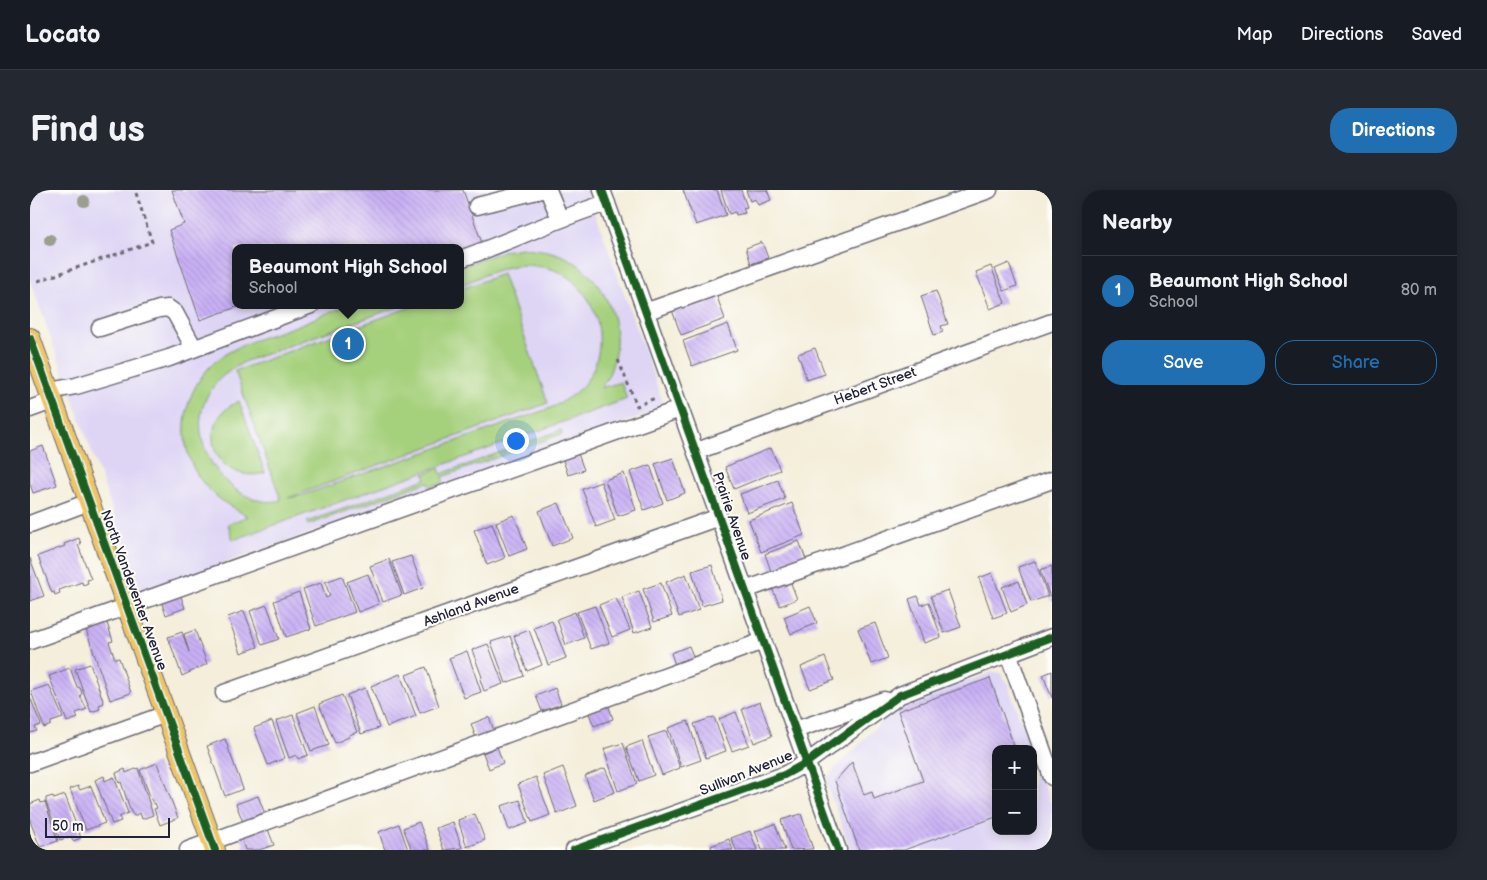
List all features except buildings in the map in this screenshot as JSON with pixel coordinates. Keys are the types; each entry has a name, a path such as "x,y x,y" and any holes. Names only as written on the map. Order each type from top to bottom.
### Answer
{"main road":[{"name":"North Vandeventer Avenue","path":"30,338 213,846"}],"street":[{"path":"477,206 541,190"},
{"path":"548,190 560,219"},
{"path":"646,312 990,190"},
{"path":"464,257 560,219 604,197"},
{"name":"Prairie Avenue","path":"604,197 680,409 697,451 838,850"},
{"path":"100,328 158,309 168,308 175,313 194,348"},
{"path":"30,408 51,396 76,386 169,358 300,309"},
{"name":"Hebert Street","path":"697,451 1052,322"},
{"path":"30,641 680,409"},
{"path":"745,590 1052,480"},
{"path":"30,524 89,502"},
{"name":"Ashland Avenue","path":"224,693 719,516"},
{"name":"Sullivan Avenue","path":"795,730 900,695 1052,637"},
{"path":"188,850 213,846 763,641"},
{"path":"1008,653 1052,777"},
{"name":"Sullivan Avenue","path":"574,850 784,775 806,763 900,695"},
{"path":"30,763 166,714"}],"path":[{"path":"38,281 152,242 135,190"},
{"path":"618,360 636,406 655,398"}],"shaded area":[{"path":"30,190 587,190 665,408 142,592 30,280"},
{"path":"993,672 1000,673 1007,682 1030,745 992,745 992,835 1037,835 1037,767 1052,808 1052,850 851,850 827,785 827,779 890,713 901,705"}],"green space":[{"path":"522,248 559,254 586,271 598,285 607,301 613,318 616,336 615,354 610,372 601,388 621,382 627,399 233,540 228,524 248,516 226,504 200,479 189,457 185,431 188,404 199,380 217,360 245,344 339,309 392,309 246,361 224,375 213,387 205,401 201,416 201,431 210,459 218,472 241,493 250,498 266,501 281,500 235,371 405,309 464,309 464,288 502,274 548,403 288,498 303,495 551,408 580,389 595,366 598,350 599,334 591,304 571,279 557,271 542,267 519,265 493,272 464,284 464,266 503,251"},
{"path":"239,401 265,473 248,475 233,470 222,462 215,450 213,437 215,424 224,411"},
{"path":"561,430 562,434 442,477 444,482 430,487 428,482 308,525 307,522 426,479 424,474 439,468 441,474"}],"cycle path":[{"path":"602,190 838,850"},
{"path":"30,338 215,850"},
{"path":"574,850 784,775 806,763 900,695 1052,637"}],"place":[{"name":"Beaumont High School","path":"348,344"}]}
